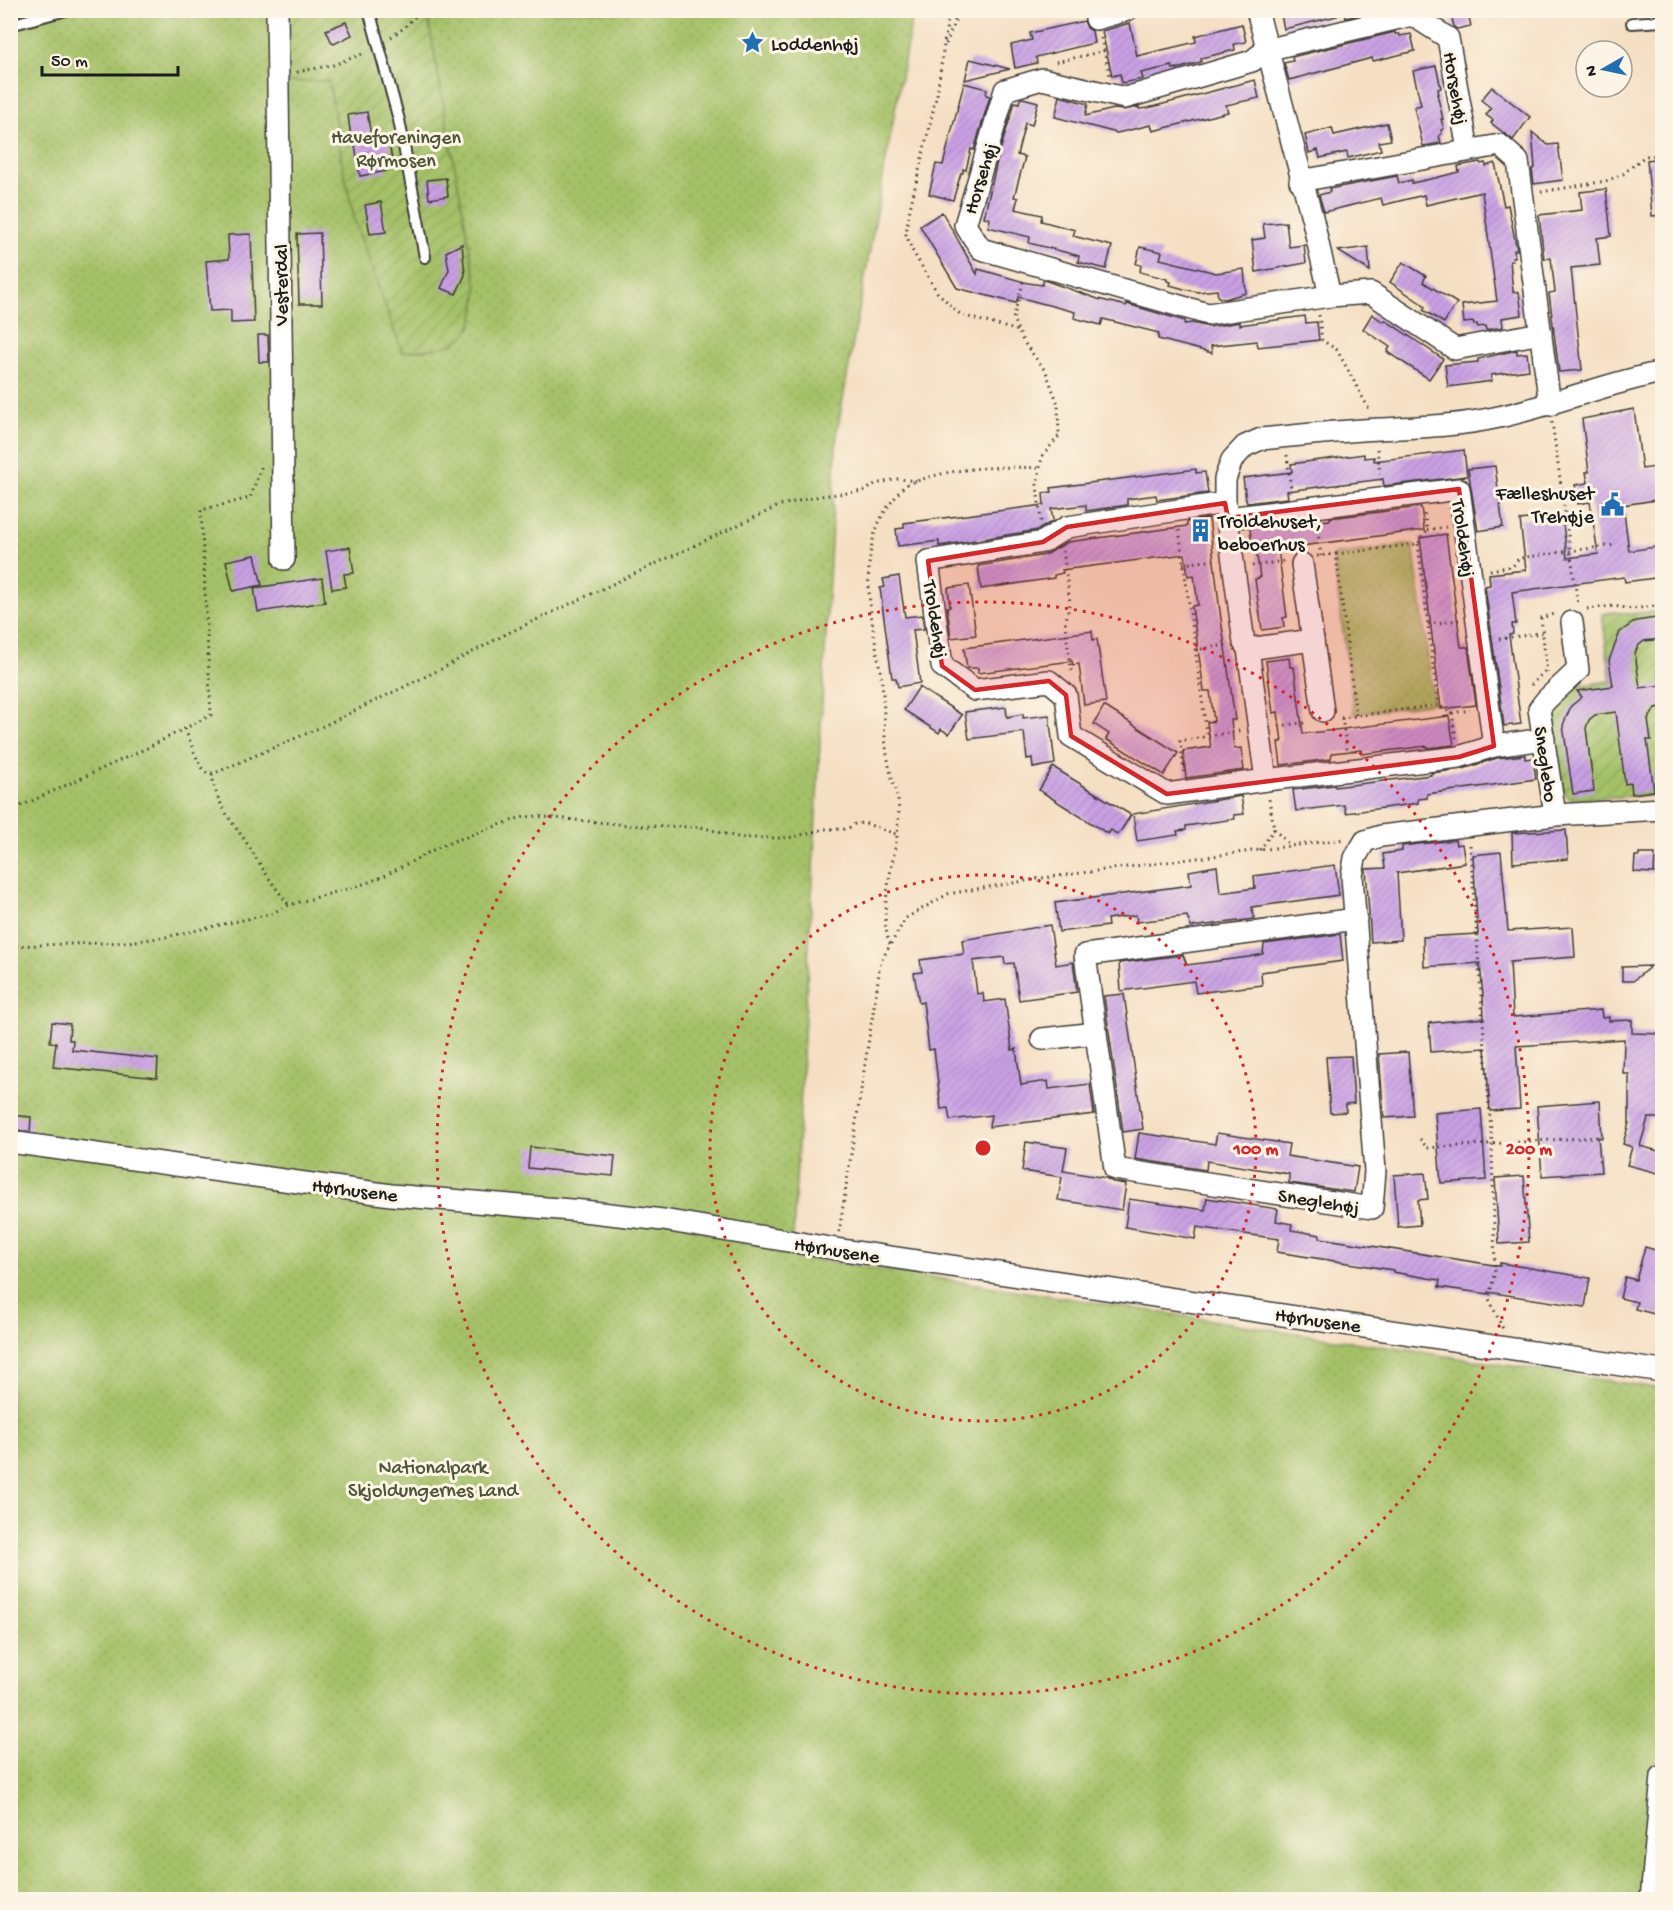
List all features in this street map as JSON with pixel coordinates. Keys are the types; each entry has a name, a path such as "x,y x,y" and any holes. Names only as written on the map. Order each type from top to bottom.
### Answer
{"street":[{"name":"Vesterdal","path":"277,10 284,559"},
{"path":"1096,19 1126,10"},
{"path":"1257,10 1300,180 1313,221 1323,297"},
{"name":"Horsehøj","path":"1468,150 1448,38 1412,15 1266,50 1252,62 1125,98 1045,80 1005,90 965,225 981,249 1208,314 1323,297 1371,293 1455,349 1541,333"},
{"name":"Horsehøj","path":"1300,180 1500,145 1518,161 1550,405"},
{"path":"1266,780 1227,510 1225,479 1232,459 1245,446 1261,439 1378,429 1431,428 1497,418 1550,405 1632,378 1662,372"},
{"name":"Troldehøj","path":"1066,695 1049,681 975,690 942,666 928,561 1052,536 1067,527 1176,510 1304,509 1459,489 1494,746"},
{"path":"1312,560 1313,640 1328,717"},
{"name":"Sneglebo","path":"1555,815 1539,709 1578,670 1575,616"},
{"path":"1246,646 1313,640"},
{"path":"1066,695 1071,736 1167,794 1459,757 1494,746 1544,739"},
{"path":"1365,841 1382,836 1555,815 1662,809"},
{"name":"Sneglehøj","path":"1356,920 1085,955 1115,1169 1372,1208 1376,1171 1356,920 1352,876 1355,858 1365,841"},
{"path":"1042,1039 1096,1033"},
{"name":"Hørhusene","path":"10,1142 391,1195 663,1220 836,1249 1662,1371"},
{"path":"1652,1899 1662,1776"}],"lane":[{"path":"10,25 66,10"},
{"path":"369,10 399,120 425,257"},
{"path":"1632,23 1662,21"}],"path":[{"path":"279,75 333,65 355,58 379,46 404,28 421,10"},
{"path":"949,10 937,94 906,234 912,250 937,292 961,315 1019,331"},
{"path":"943,51 959,10"},
{"path":"1096,19 1114,95"},
{"path":"1045,80 1050,64 1104,51"},
{"path":"1522,195 1606,181 1623,174 1645,156 1662,155"},
{"path":"1028,263 1013,319 1023,341 1046,372 1058,405 1059,436 1042,456 1037,485 1071,602 1065,625 1074,690 1066,695"},
{"path":"1323,297 1322,340 1337,350 1378,429 1383,499"},
{"path":"1550,405 1570,552 1575,616"},
{"path":"1284,437 1304,509 1312,560"},
{"path":"10,811 211,716 201,510 250,498 264,459"},
{"path":"891,945 886,933 887,904 899,814 888,760 884,697 868,583 876,530 884,509 906,485 942,473 1008,467 1040,468"},
{"path":"185,729 200,766 207,773 212,773 319,728 441,669 506,634 781,505 820,496 865,490 875,484 898,479 919,481"},
{"path":"1176,510 1207,736"},
{"path":"1427,530 1418,544 1438,705"},
{"path":"1336,554 1418,544"},
{"path":"1470,574 1513,566 1519,558 1614,546"},
{"path":"1183,564 1233,558"},
{"path":"1428,624 1476,617"},
{"path":"1480,642 1542,633"},
{"path":"1195,650 1246,646"},
{"path":"1187,791 1180,741 1328,717 1438,705 1452,712 1489,708"},
{"path":"1452,712 1459,757"},
{"path":"1328,717 1349,770"},
{"path":"212,773 214,789 225,814 249,846 270,882 289,905"},
{"path":"1266,780 1274,829 1290,845"},
{"path":"10,946 128,942 166,937 270,914 289,905 361,885 384,876 443,845 534,816 639,826 700,827 740,838 788,838 825,829 847,829 855,824 864,823 896,834"},
{"path":"1469,825 1492,1144 1495,1270 1489,1299 1511,1347"},
{"path":"1260,850 1274,829"},
{"path":"836,1249 880,961 906,918 948,894 1042,878 1340,838 1365,841"},
{"path":"1420,1139 1427,1148 1597,1137"}],"highlighted area":[{"path":"1459,489 1494,746 1459,757 1167,794 1071,736 1066,695 1049,681 975,690 942,666 928,561 1043,542 1067,527 1225,503 1228,518"}],"green space":[{"name":"Nationalpark Skjoldungernes Land","path":"11,11 913,11 837,432 792,1256 1662,1389 1662,1852 1659,1899 11,1900"},
{"name":"Haveforeningen Rørmosen","path":"285,11 431,11 429,23 477,289 473,323 466,335 458,341 431,349 402,352 355,222 342,163 329,81 286,82"},
{"path":"1413,544 1434,703 1354,714 1333,555"},
{"path":"1662,611 1662,795 1571,799 1564,793 1553,706 1576,686 1611,681 1602,614"}],"building":[{"path":"1280,10 1337,10 1337,16 1284,29"},
{"path":"1344,10 1376,10 1346,18"},
{"path":"1450,10 1467,10 1471,26 1457,29 1454,27"},
{"path":"1084,21 1087,28 1092,31 1094,43 1036,57 1037,63 1015,68 1011,45 1032,40 1030,33"},
{"path":"346,22 352,35 332,43 326,30"},
{"path":"1130,23 1137,56 1196,42 1195,36 1242,24 1246,42 1234,44 1235,50 1201,58 1201,62 1177,69 1173,69 1172,66 1141,73 1143,79 1122,83 1120,74 1112,76 1102,31"},
{"path":"1395,32 1400,36 1411,34 1415,51 1373,61 1372,58 1289,80 1284,63 1293,61 1292,57"},
{"path":"970,59 1010,69 965,80"},
{"path":"1436,66 1441,88 1438,89 1439,94 1437,94 1444,129 1439,135 1441,143 1423,146 1414,107 1421,105 1413,71"},
{"path":"1255,80 1259,98 1226,105 1228,112 1153,131 1151,125 1117,133 1055,117 1060,96 1088,104 1085,116 1114,109 1148,108"},
{"path":"964,83 987,89 986,95 990,96 974,150 971,149 966,170 963,169 961,173 953,200 929,194 936,164 943,165"},
{"path":"1492,87 1530,117 1513,140 1491,123 1493,120 1486,115 1491,108 1481,100"},
{"path":"1023,98 1038,102 1032,125 1025,123 1017,155 1025,157 1014,197 1018,198 1015,209 1042,215 1041,221 1075,230 1073,236 1112,246 1106,269 1078,262 1079,256 1029,243 1030,237 988,227 990,219 984,217 998,157 1015,102 1019,103"},
{"path":"367,112 372,142 388,139 393,164 386,165 387,171 360,176 355,145 352,145 348,115"},
{"path":"1387,123 1391,140 1379,142 1381,150 1348,158 1347,152 1320,158 1318,150 1309,153 1305,135 1332,128 1334,135"},
{"path":"1532,132 1548,145 1558,144 1563,180 1534,184"},
{"path":"1662,158 1662,215 1652,216 1647,160"},
{"path":"1485,163 1486,166 1495,163 1504,206 1508,205 1517,250 1514,250 1513,261 1510,261 1513,292 1519,292 1522,315 1502,318 1503,327 1486,330 1485,326 1478,327 1473,322 1464,323 1462,305 1497,301 1482,192 1426,205 1424,195 1383,205 1381,198 1324,212 1319,195 1330,192 1329,189 1397,176 1399,183 1412,180 1412,183 1459,172 1458,166"},
{"path":"446,178 448,196 429,199 427,180"},
{"path":"1606,189 1611,236 1597,238 1600,265 1571,268 1582,370 1559,372 1549,293 1555,292 1551,258 1544,259 1539,215 1582,210 1580,192"},
{"path":"381,202 386,232 370,234 365,205"},
{"path":"942,212 977,274 978,269 1042,285 1044,280 1098,299 1126,306 1127,304 1185,321 1184,324 1192,323 1209,327 1240,322 1240,325 1305,316 1306,323 1317,322 1319,340 1258,347 1257,341 1211,346 1212,353 1158,339 1159,333 1103,319 1101,325 1074,318 1075,312 1018,297 1016,303 957,288 920,226"},
{"path":"1286,222 1289,247 1304,245 1306,263 1256,272 1252,240 1265,238 1263,224"},
{"path":"320,233 322,304 299,304 297,234"},
{"path":"251,234 254,322 231,323 231,310 210,311 206,261 229,259 228,235"},
{"path":"462,244 465,275 456,294 441,288 449,270 446,252"},
{"path":"1140,247 1162,252 1160,259 1216,273 1244,269 1246,293 1225,299 1218,297 1217,290 1198,292 1184,289 1170,285 1171,282 1167,279 1140,272 1141,265 1136,264"},
{"path":"1368,247 1370,271 1338,251"},
{"path":"1403,262 1426,276 1423,282 1457,303 1444,323 1423,310 1425,307 1422,304 1390,282"},
{"path":"1372,314 1383,322 1385,320 1443,359 1429,379 1387,352 1390,347 1363,329"},
{"path":"258,335 268,335 269,362 259,362"},
{"path":"1517,350 1517,354 1527,353 1529,370 1491,375 1492,381 1448,387 1445,365 1478,362 1478,359"},
{"path":"1634,409 1642,469 1662,466 1662,499 1623,505 1629,551 1662,546 1662,577 1625,582 1624,577 1512,592 1516,624 1512,624 1513,634 1509,635 1521,724 1504,726 1485,586 1490,585 1489,574 1526,570 1520,520 1562,515 1567,558 1598,554 1590,502 1578,504 1575,485 1588,483 1586,472 1589,472 1582,419"},
{"path":"1464,450 1467,476 1384,486 1383,479 1287,491 1288,498 1247,503 1246,500 1243,478 1292,472 1291,464 1364,454 1364,458 1374,457 1374,461"},
{"path":"1495,466 1503,527 1478,531 1468,469"},
{"path":"1196,469 1196,473 1205,472 1208,493 1157,500 1156,495 1127,499 1127,505 1086,511 1086,505 1051,509 1053,521 1038,530 939,546 939,541 898,546 896,529 904,528 904,523 1044,505 1043,493 1052,492 1051,488"},
{"path":"1421,507 1424,530 1278,549 1287,617 1283,618 1284,627 1262,630 1255,579 1260,578 1256,548 1252,548 1250,528 1330,520 1330,518"},
{"path":"1209,518 1235,720 1231,720 1234,749 1241,748 1244,770 1186,778 1183,751 1211,747 1207,722 1214,721 1210,691 1204,691 1192,606 1198,605 1194,575 1188,576 1185,554 1062,570 1063,573 1054,575 1054,578 981,589 978,566 1045,555 1068,542 1187,526 1187,522"},
{"path":"1446,534 1461,647 1468,647 1476,705 1441,709 1420,538"},
{"path":"350,547 354,573 344,574 346,587 332,589 326,551"},
{"path":"255,555 262,585 233,591 226,561"},
{"path":"899,576 905,617 922,615 924,629 913,630 920,683 898,687 896,678 892,678 880,588 885,587 883,579"},
{"path":"322,578 325,602 258,612 254,588"},
{"path":"969,585 976,635 951,638 947,607 950,607 948,588"},
{"path":"1662,617 1662,639 1644,641 1635,653 1640,688 1662,685 1662,707 1655,708 1648,720 1651,740 1647,740 1654,791 1632,794 1631,783 1625,784 1616,712 1595,715 1589,720 1586,728 1594,791 1573,794 1563,725 1571,706 1582,697 1577,691 1613,686 1609,660 1620,632 1636,621"},
{"path":"1092,631 1093,640 1097,639 1106,702 1084,705 1079,664 1073,665 1072,661 978,673 978,668 967,668 964,648"},
{"path":"1289,658 1290,667 1294,667 1303,734 1449,716 1454,745 1362,754 1361,750 1332,753 1331,759 1281,765 1278,742 1282,742 1278,712 1273,713 1266,661"},
{"path":"919,687 962,715 949,734 941,729 939,733 904,710"},
{"path":"1104,706 1178,753 1164,775 1106,739 1109,734 1094,724"},
{"path":"1006,707 1007,717 1023,714 1023,718 1049,715 1055,764 1033,768 1032,758 1027,759 1024,732 969,739 965,712"},
{"path":"1525,755 1525,759 1533,758 1536,779 1427,794 1427,798 1418,799 1418,803 1346,813 1344,805 1296,811 1293,790 1431,775 1431,773 1463,769 1497,758"},
{"path":"1053,767 1131,815 1118,835 1111,830 1108,834 1039,790"},
{"path":"1241,796 1244,814 1234,815 1235,819 1186,826 1186,830 1177,831 1178,835 1137,841 1133,814"},
{"path":"1566,830 1568,859 1513,863 1512,833"},
{"path":"1455,840 1456,845 1462,844 1465,863 1397,873 1401,940 1371,942 1366,869 1385,868 1383,854 1402,851 1402,846"},
{"path":"1501,852 1508,931 1573,927 1575,957 1510,962 1513,1017 1601,1010 1602,1018 1609,1017 1609,1021 1632,1020 1632,1033 1662,1034 1662,1118 1648,1118 1640,1146 1662,1152 1662,1174 1627,1165 1632,1147 1623,1144 1629,1123 1629,1074 1623,1074 1624,1039 1516,1046 1520,1109 1490,1111 1485,1048 1431,1052 1429,1023 1484,1018 1483,996 1480,963 1424,967 1423,937 1478,934 1473,855"},
{"path":"1655,854 1654,873 1634,872 1635,856"},
{"path":"1335,865 1339,895 1252,907 1254,919 1191,927 1187,916 1137,922 1136,915 1107,919 1108,926 1059,932 1055,903 1191,885 1189,871 1217,866 1220,893 1255,888 1254,876"},
{"path":"1050,925 1056,965 1073,962 1077,992 1019,1000 1014,963 1005,964 1004,957 973,961 977,994 983,993 984,1002 1005,999 1012,1050 1016,1049 1021,1085 1048,1081 1049,1089 1090,1084 1094,1114 989,1127 991,1115 950,1120 948,1108 941,1109 934,1049 929,1050 923,1002 919,1003 914,973 922,972 920,960 964,954 962,940"},
{"path":"1340,934 1343,961 1261,972 1262,985 1196,993 1194,981 1121,991 1119,963 1183,955 1187,965 1249,957 1263,954 1264,944"},
{"path":"1651,966 1633,981 1622,981 1622,967"},
{"path":"1124,994 1143,1129 1123,1132 1104,996"},
{"path":"52,1022 70,1024 69,1040 73,1040 72,1050 158,1059 157,1078 53,1067 56,1043 50,1042"},
{"path":"1408,1052 1413,1116 1384,1118 1379,1054"},
{"path":"1351,1056 1354,1103 1346,1104 1346,1112 1330,1113 1326,1057"},
{"path":"1600,1101 1602,1138 1598,1137 1601,1172 1542,1176 1537,1106"},
{"path":"1481,1109 1486,1180 1441,1183 1435,1113"},
{"path":"10,1115 31,1117 30,1132 10,1129"},
{"path":"1139,1133 1215,1144 1217,1133 1289,1144 1287,1156 1358,1167 1354,1192 1289,1183 1289,1174 1207,1161 1206,1170 1135,1159"},
{"path":"1026,1142 1067,1148 1063,1171 1106,1178 1113,1182 1126,1184 1122,1210 1058,1200 1062,1177 1022,1171"},
{"path":"530,1147 615,1156 613,1176 528,1168"},
{"path":"1425,1173 1428,1199 1418,1200 1420,1225 1398,1227 1394,1175"},
{"path":"1524,1176 1529,1242 1499,1244 1495,1178"},
{"path":"1207,1198 1278,1209 1276,1221 1292,1224 1291,1230 1320,1235 1320,1238 1590,1278 1585,1307 1439,1287 1440,1280 1393,1272 1393,1270 1277,1252 1279,1239 1197,1227 1195,1239 1125,1227 1129,1199 1205,1210"},
{"path":"1645,1247 1662,1252 1662,1316 1635,1309 1637,1302 1620,1298 1625,1277 1636,1280"}],"place":[{"name":"Loddenhøj","path":"753,43"},
{"name":"Fælleshuset Trehøje","path":"1612,504"},
{"name":"Troldehuset, beboerhus","path":"1200,531"}]}
